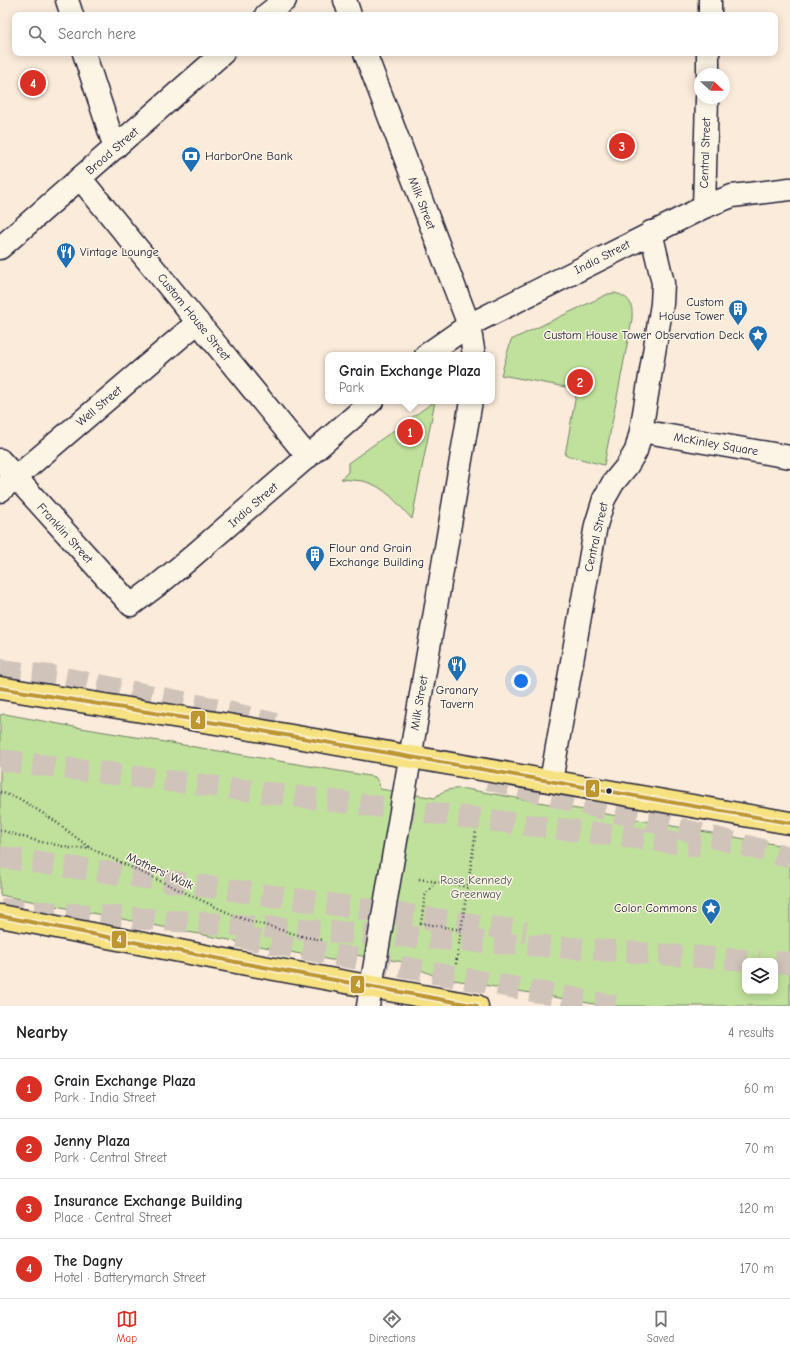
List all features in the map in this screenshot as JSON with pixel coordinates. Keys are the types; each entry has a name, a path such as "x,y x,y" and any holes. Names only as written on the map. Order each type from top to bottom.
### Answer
{"main road":[{"path":"67,0 71,12"},
{"path":"270,12 285,0"},
{"path":"345,0 349,12"},
{"path":"710,0 710,12"},
{"path":"85,56 115,148"},
{"name":"Broad Street","path":"0,248 220,56"},
{"name":"Milk Street","path":"366,56 469,325 474,352"},
{"path":"708,56 708,68"},
{"name":"Central Street","path":"704,207 707,104"},
{"name":"Custom House Street","path":"80,178 308,457"},
{"name":"India Street","path":"430,352 469,325 651,232 704,207 732,196 790,189"},
{"name":"Central Street","path":"550,781 596,525 604,499 613,483 627,466 636,451 641,431 662,304 663,283 651,232"},
{"name":"Well Street","path":"7,484 198,322"},
{"name":"India Street","path":"131,605 187,561 369,404"},
{"name":"Milk Street","path":"370,996 470,404"},
{"name":"McKinley Square","path":"641,431 790,457"},
{"name":"Franklin Street","path":"0,460 7,484 131,605"},
{"path":"0,688 51,695 790,823"},
{"path":"0,916 370,996 477,1006"}],"path":[{"name":"Mothers' Walk","path":"0,792 20,799 52,819 90,848 237,917 305,937 324,940"},
{"path":"0,830 37,841 70,848 90,848"},
{"path":"456,964 476,831"},
{"path":"419,879 468,887"},
{"path":"435,882 425,896 420,923 461,930"}],"green space":[{"path":"615,293 624,297 630,302 632,319 604,465 565,455 577,389 501,375 511,340 608,294"},
{"path":"431,404 434,404 412,519 390,496 371,483 341,479 348,472 348,463"},
{"name":"Rose Kennedy Greenway","path":"5,714 375,777 379,783 380,789 435,798 445,791 466,789 790,847 790,1006 606,1006 437,977 419,969 412,963 348,954 342,960 331,960 0,895 0,715"}],"tunnel":[{"path":"0,670 59,677 217,709 275,724"},
{"path":"0,760 700,846"},
{"path":"488,779 789,857"},
{"path":"0,857 526,932"},
{"path":"1,909 742,960"},
{"path":"238,937 615,1006"},
{"path":"778,962 790,963"}],"transit line":[{"name":"4","path":"0,688 228,725 790,823"},
{"name":"4","path":"0,916 236,962 477,1006"}],"place":[{"name":"The Dagny","path":"33,83"},
{"name":"Insurance Exchange Building","path":"622,146"},
{"name":"HarborOne Bank","path":"191,173"},
{"name":"Vintage Lounge","path":"66,269"},
{"name":"Custom House Tower","path":"738,326"},
{"name":"Custom House Tower Observation Deck","path":"758,352"},
{"name":"Jenny Plaza","path":"580,382"},
{"name":"Grain Exchange Plaza","path":"410,432"},
{"name":"Flour and Grain Exchange Building","path":"315,572"},
{"name":"Granary Tavern","path":"457,682"},
{"name":"Color Commons","path":"711,925"}]}
